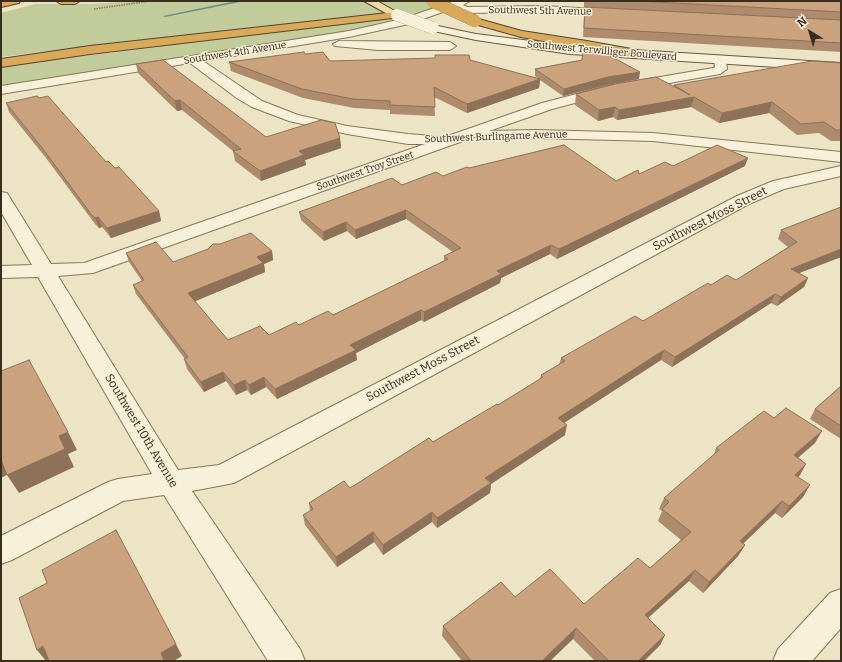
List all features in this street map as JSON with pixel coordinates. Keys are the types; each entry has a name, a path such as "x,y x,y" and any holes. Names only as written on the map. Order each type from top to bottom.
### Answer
{"highway":[{"path":"1,4 15,1"},
{"path":"61,1 75,1"},
{"path":"432,1 475,21 520,34 587,44 637,54"},
{"path":"1,62 158,42 396,15"}],"main road":[{"name":"Southwest Terwilliger Boulevard","path":"369,1 396,15"}],"street":[{"name":"Southwest 5th Avenue","path":"461,3 465,10 544,9 624,13"},
{"name":"Southwest 4th Avenue","path":"1,90 323,38 404,22 461,3"},
{"name":"Southwest Terwilliger Boulevard","path":"396,15 433,28 476,38 516,44 720,60 841,67"},
{"path":"323,38 346,45 450,46"},
{"name":"Southwest Burlingame Avenue","path":"193,60 243,96 257,104 294,118 376,135 408,139 454,139 535,134 645,137 758,146 841,157"},
{"name":"Southwest Troy Street","path":"1,272 86,269 577,97 612,89 716,71 721,69 720,60"},
{"name":"Southwest Moss Street","path":"1,551 118,490 224,475 743,200 779,185 841,171"},
{"name":"Southwest 10th Avenue","path":"1,197 171,482 288,661"},
{"path":"790,661 841,604"}],"path":[{"path":"90,10 150,1"}],"green space":[{"path":"132,1 456,1 421,13 350,31 1,87 1,66 159,47 156,38 1,57 1,13 35,4 92,4"}],"building":[{"path":"637,1 841,1 841,12"},
{"path":"585,7 841,20 841,43 584,28"},
{"path":"583,49 599,50 640,72 608,77 564,89 535,69 582,60"},
{"path":"304,52 305,54 323,52 330,61 435,58 435,55 469,55 470,60 540,79 467,104 434,87 435,107 390,105 390,101 353,99 302,89 229,62"},
{"path":"163,60 266,137 321,120 335,123 340,138 299,151 304,155 260,171 233,151 241,149 180,100 175,101 136,64"},
{"path":"812,61 841,63 841,130 836,130 824,122 801,124 772,102 722,113 694,97 619,110 615,107 599,110 576,94 615,84 656,77 690,95 674,85"},
{"path":"37,96 39,98 48,96 106,162 108,161 115,168 119,167 159,211 107,228 98,217 95,218 6,103"},
{"path":"564,145 616,181 638,170 639,174 665,162 673,166 717,145 748,158 559,249 551,245 497,271 501,274 424,312 421,310 350,345 356,350 275,389 264,377 249,385 245,380 234,385 223,372 201,382 184,359 188,357 133,285 144,280 126,253 156,242 173,262 208,249 213,244 220,244 251,233 272,251 257,257 263,263 188,293 228,340 260,326 269,335 296,322 299,325 328,311 333,315 448,259 444,256 461,248 406,210 355,230 346,222 323,232 299,212 392,178 402,185 436,172 443,176 467,167 469,168"},
{"path":"841,207 841,249 791,269 808,278 781,297 775,294 675,357 664,350 558,418 567,425 485,478 491,483 437,518 432,512 383,545 373,532 336,557 303,515 313,509 309,503 344,481 350,488 429,438 433,442 497,404 498,405 543,377 541,375 565,361 561,358 635,316 643,321 708,283 711,285 727,275 736,280 797,242 781,230"},
{"path":"29,360 68,432 59,436 65,449 7,475 1,460 1,371"},
{"path":"841,386 841,426 815,409"},
{"path":"786,408 822,431 794,455 806,464 795,475 810,485 789,506 782,501 740,541 745,545 709,582 695,570 645,615 665,635 638,661 609,661 576,628 542,661 471,661 443,626 501,582 515,597 550,569 584,604 638,558 650,568 691,532 662,509 669,502 664,498 719,450 716,448 764,411 774,418"},
{"path":"116,530 176,644 161,653 164,661 49,661 43,646 37,650 19,598 47,583 42,570"}],"waterway":[{"path":"165,16 243,1"}]}
